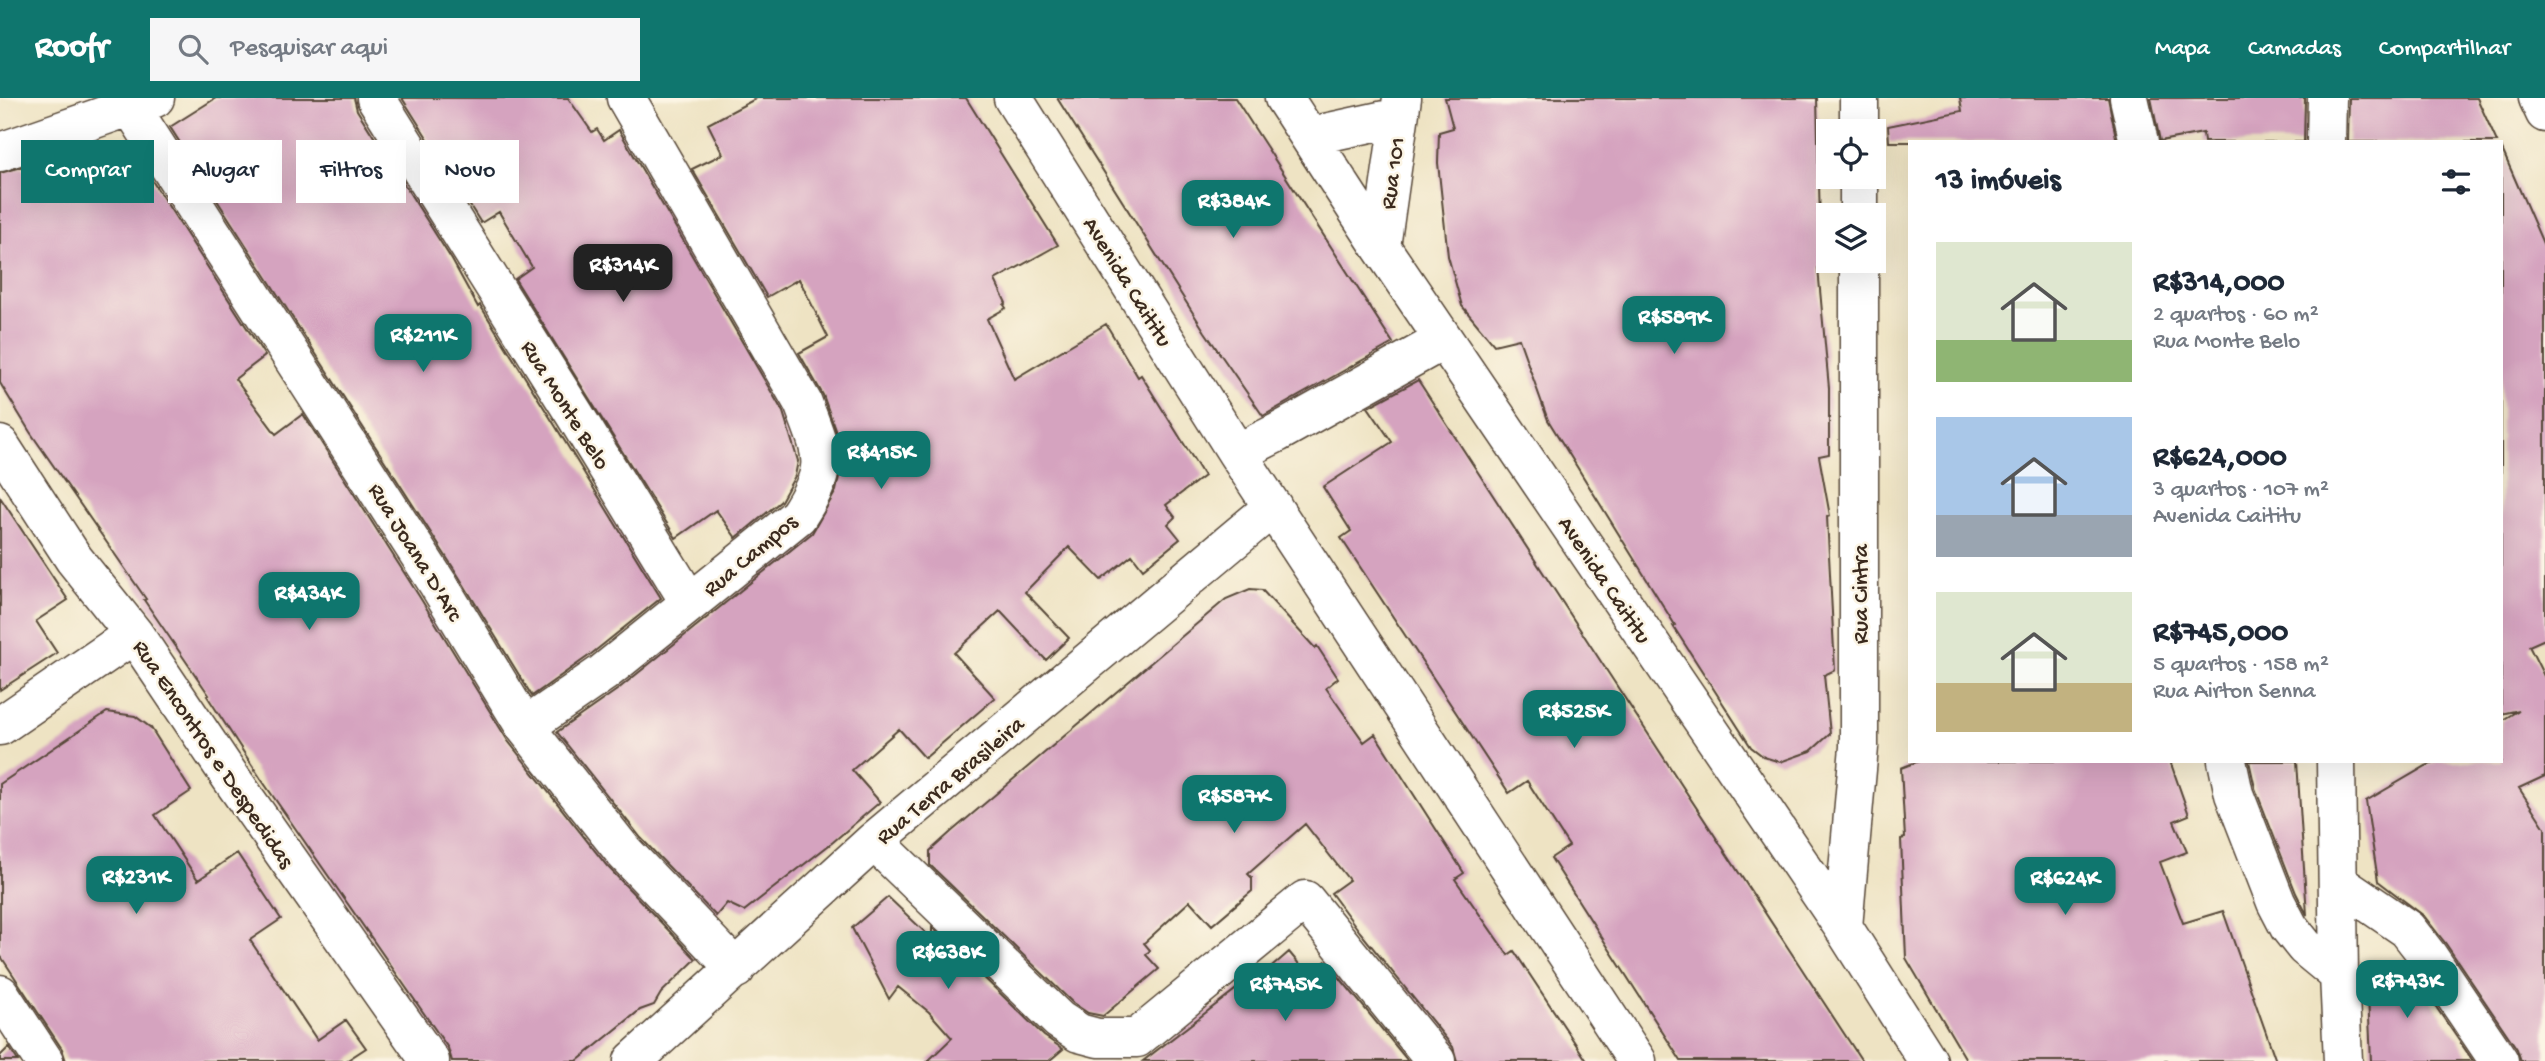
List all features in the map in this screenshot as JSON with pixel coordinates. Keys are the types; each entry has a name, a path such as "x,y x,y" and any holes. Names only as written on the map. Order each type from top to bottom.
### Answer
{"street":[{"name":"Rua Monte Belo","path":"376,98 690,603"},
{"name":"Rua Campos","path":"525,727 603,673 798,516 813,494 819,476 821,452 803,403 626,98"},
{"name":"Avenida Caititu","path":"1013,98 1237,453 1637,1061"},
{"name":"Avenida Caititu","path":"1284,98 1381,247 1843,927 1928,1061"},
{"path":"1859,98 1859,119"},
{"path":"2129,98 2139,140"},
{"path":"2326,140 2327,98"},
{"path":"2538,98 2545,113"},
{"path":"0,152 143,102"},
{"name":"Rua Joana D'Arc","path":"143,102 525,727 624,852 736,969"},
{"path":"1311,136 1400,108"},
{"name":"Rua 101","path":"1381,247 1400,108"},
{"name":"Rua Cintra","path":"1843,927 1859,747 1859,273"},
{"path":"1237,453 1444,340"},
{"name":"Rua Encontros e Despedidas","path":"0,445 74,559 134,634 231,778 430,1061"},
{"name":"Rua Terra Brasileira","path":"651,1053 736,969 874,841 1273,507"},
{"path":"0,726 134,634"},
{"path":"2227,763 2234,794 2276,902 2289,927 2305,947 2339,975"},
{"path":"2336,763 2343,1061"},
{"path":"874,841 1059,1020 1079,1032 1147,1049 1304,900 1436,1061"},
{"path":"2338,882 2407,929 2499,1061"},
{"path":"0,994 44,1061"}],"building":[{"path":"216,98 354,98 357,110 376,140 296,140 296,203 406,203 406,187 661,598 590,655 532,696 456,572 219,203 282,203 282,140 178,140 170,127"},
{"path":"402,98 568,98 592,132 597,129 604,140 619,130 783,412 798,461 795,476 781,501 736,538 716,510 676,538 515,279 532,267 499,212 481,223 468,203 519,203 519,140 429,140"},
{"path":"757,98 966,98 1058,245 995,280 1006,308 987,319 1014,379 1106,324 1204,476 1166,505 1175,517 1168,524 1180,539 1143,569 1132,555 1101,580 1069,547 1025,592 1069,638 1046,660 1000,611 954,653 995,698 925,758 899,729 852,770 880,802 744,911 727,903 716,916 641,838 557,732 617,690 812,533 836,491 842,463 840,443 823,395 799,353 828,337 799,279 767,297 692,169 723,154 708,124"},
{"path":"1057,98 1235,98 1393,343 1263,416 1205,332"},
{"path":"1445,98 1817,98 1816,189 1819,189 1819,203 1816,203 1816,273 1818,273 1829,388 1829,454 1819,456 1830,516 1827,517 1835,670 1824,675 1830,734 1811,751 1780,762 1764,757 1751,747 1673,626 1675,625 1548,420 1519,339 1494,345 1462,306 1448,256 1438,163 1439,132 1453,128"},
{"path":"1960,98 2108,98 2117,140 1889,142 1888,126 1962,111"},
{"path":"2151,98 2305,98 2304,140 2204,140 2203,133 2160,140"},
{"path":"2349,98 2477,98 2496,140 2348,140"},
{"path":"2503,152 2545,248 2545,639 2529,646 2545,678 2545,776 2519,788 2545,828 2545,1061 2521,1061 2517,1049 2424,916 2378,881 2366,801 2434,763 2503,763 2503,720 2519,710 2503,714"},
{"path":"21,167 21,203 154,203 154,184 265,356 235,379 276,434 303,414 508,741 607,866 696,959 661,993 654,1005 640,1010 577,1061 452,1061 448,1048 261,779 207,696 209,695 144,600 146,599 30,432 0,383 0,173"},
{"path":"1418,380 1862,1061 1681,1061 1551,858 1569,846 1527,781 1509,793 1341,538 1351,531 1323,487 1392,442 1368,407"},
{"path":"0,497 68,600 36,621 57,653 0,690"},
{"path":"1250,589 1262,590 1315,648 1317,646 1338,678 1326,688 1364,742 1375,734 1464,873 1455,879 1508,955 1514,951 1587,1061 1457,1061 1453,1047 1331,893 1349,880 1305,824 1248,874 1252,878 1252,891 1212,925 1190,901 1144,943 1150,950 1146,955 1159,969 1103,1016 1088,1013 1073,1003 930,865 930,851 951,832 1226,599"},
{"path":"107,712 135,716 151,728 191,791 155,815 198,880 237,853 281,919 250,940 317,1040 346,1020 366,1048 346,1061 66,1061 62,1049 0,955 0,784"},
{"path":"1914,763 2171,763 2189,815 2174,821 2187,852 2160,862 2183,923 2223,911 2276,1061 1967,1061 1906,958 1901,839 1905,838 1901,768"},
{"path":"2249,763 2297,763 2307,915 2296,893 2255,788"},
{"path":"888,897 932,939 932,927 1044,1036 1063,1049 1049,1061 928,1061 952,1038 929,1012 898,987 889,999 852,928"},
{"path":"1289,952 1309,976 1326,961 1408,1061 1143,1061 1239,987 1243,992"},
{"path":"2404,960 2473,1061 2371,1061 2367,973"},
{"path":"9,1047 18,1061 0,1061 0,1056"}]}
